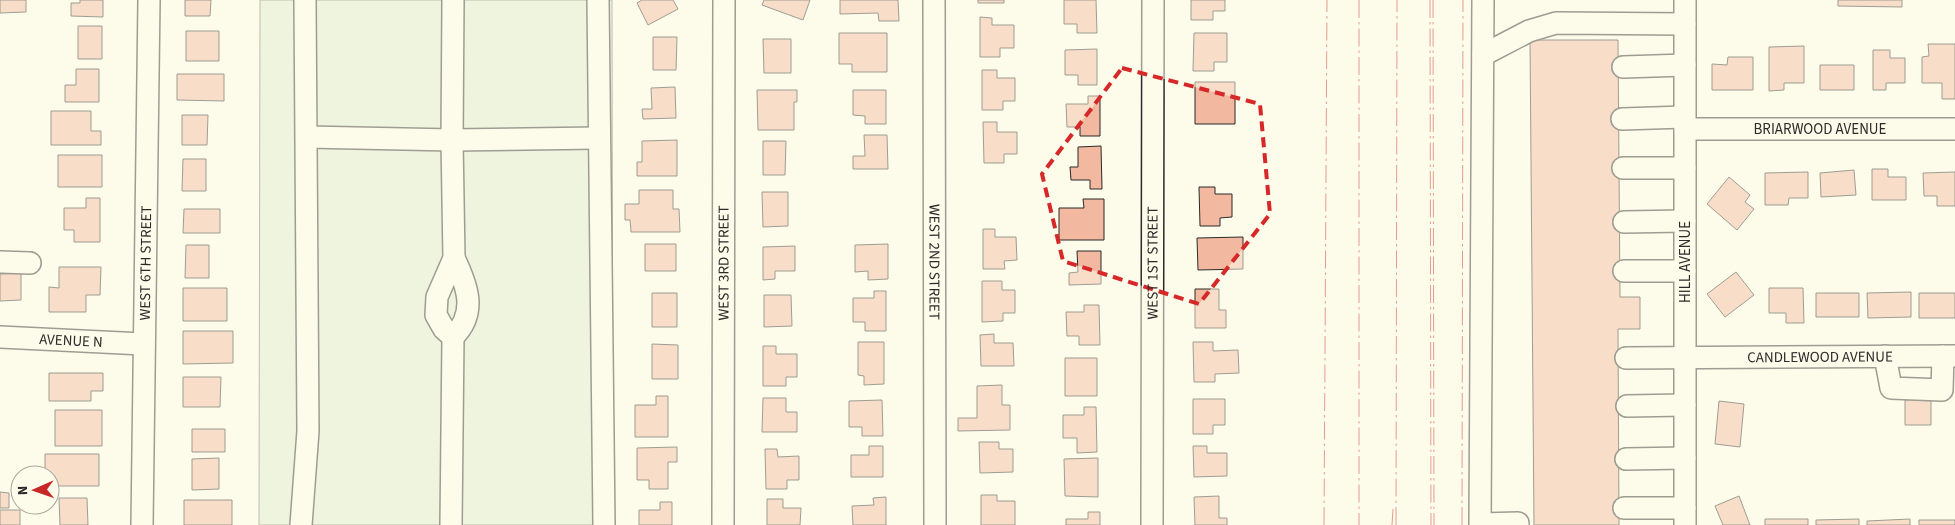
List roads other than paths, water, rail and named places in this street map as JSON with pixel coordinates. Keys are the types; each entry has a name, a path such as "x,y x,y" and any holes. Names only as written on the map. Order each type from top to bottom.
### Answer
{"street":[{"name":"WEST 6TH STREET","path":"142,525 149,0"},
{"path":"301,525 308,431 305,0"},
{"path":"453,0 452,140 454,258 468,295 468,313 464,327 453,336"},
{"path":"598,0 604,525"},
{"name":"WEST 3RD STREET","path":"723,525 724,0"},
{"name":"WEST 2ND STREET","path":"934,0 935,525"},
{"name":"WEST 1ST STREET","path":"1152,525 1153,0"},
{"path":"1483,0 1480,524 1518,524"},
{"name":"HILL AVENUE","path":"1685,0 1685,516"},
{"path":"1483,55 1529,32 1556,23 1685,24"},
{"path":"1623,67 1685,65"},
{"name":"BRIARWOOD AVENUE","path":"1622,119 1685,123 1955,128"},
{"path":"307,137 452,140 599,138"},
{"path":"1623,168 1685,168"},
{"path":"1624,222 1685,221"},
{"path":"453,336 444,329 436,315 437,297 454,258"},
{"path":"0,262 30,263"},
{"path":"1624,271 1685,271"},
{"path":"451,525 453,336"},
{"name":"AVENUE N","path":"0,337 143,344"},
{"name":"CANDLEWOOD AVENUE","path":"1626,358 1685,356 1949,356"},
{"path":"1885,356 1891,388 1942,390 1949,356"},
{"path":"1627,406 1685,405"},
{"path":"1626,459 1685,458"},
{"path":"1624,508 1685,516"}]}
